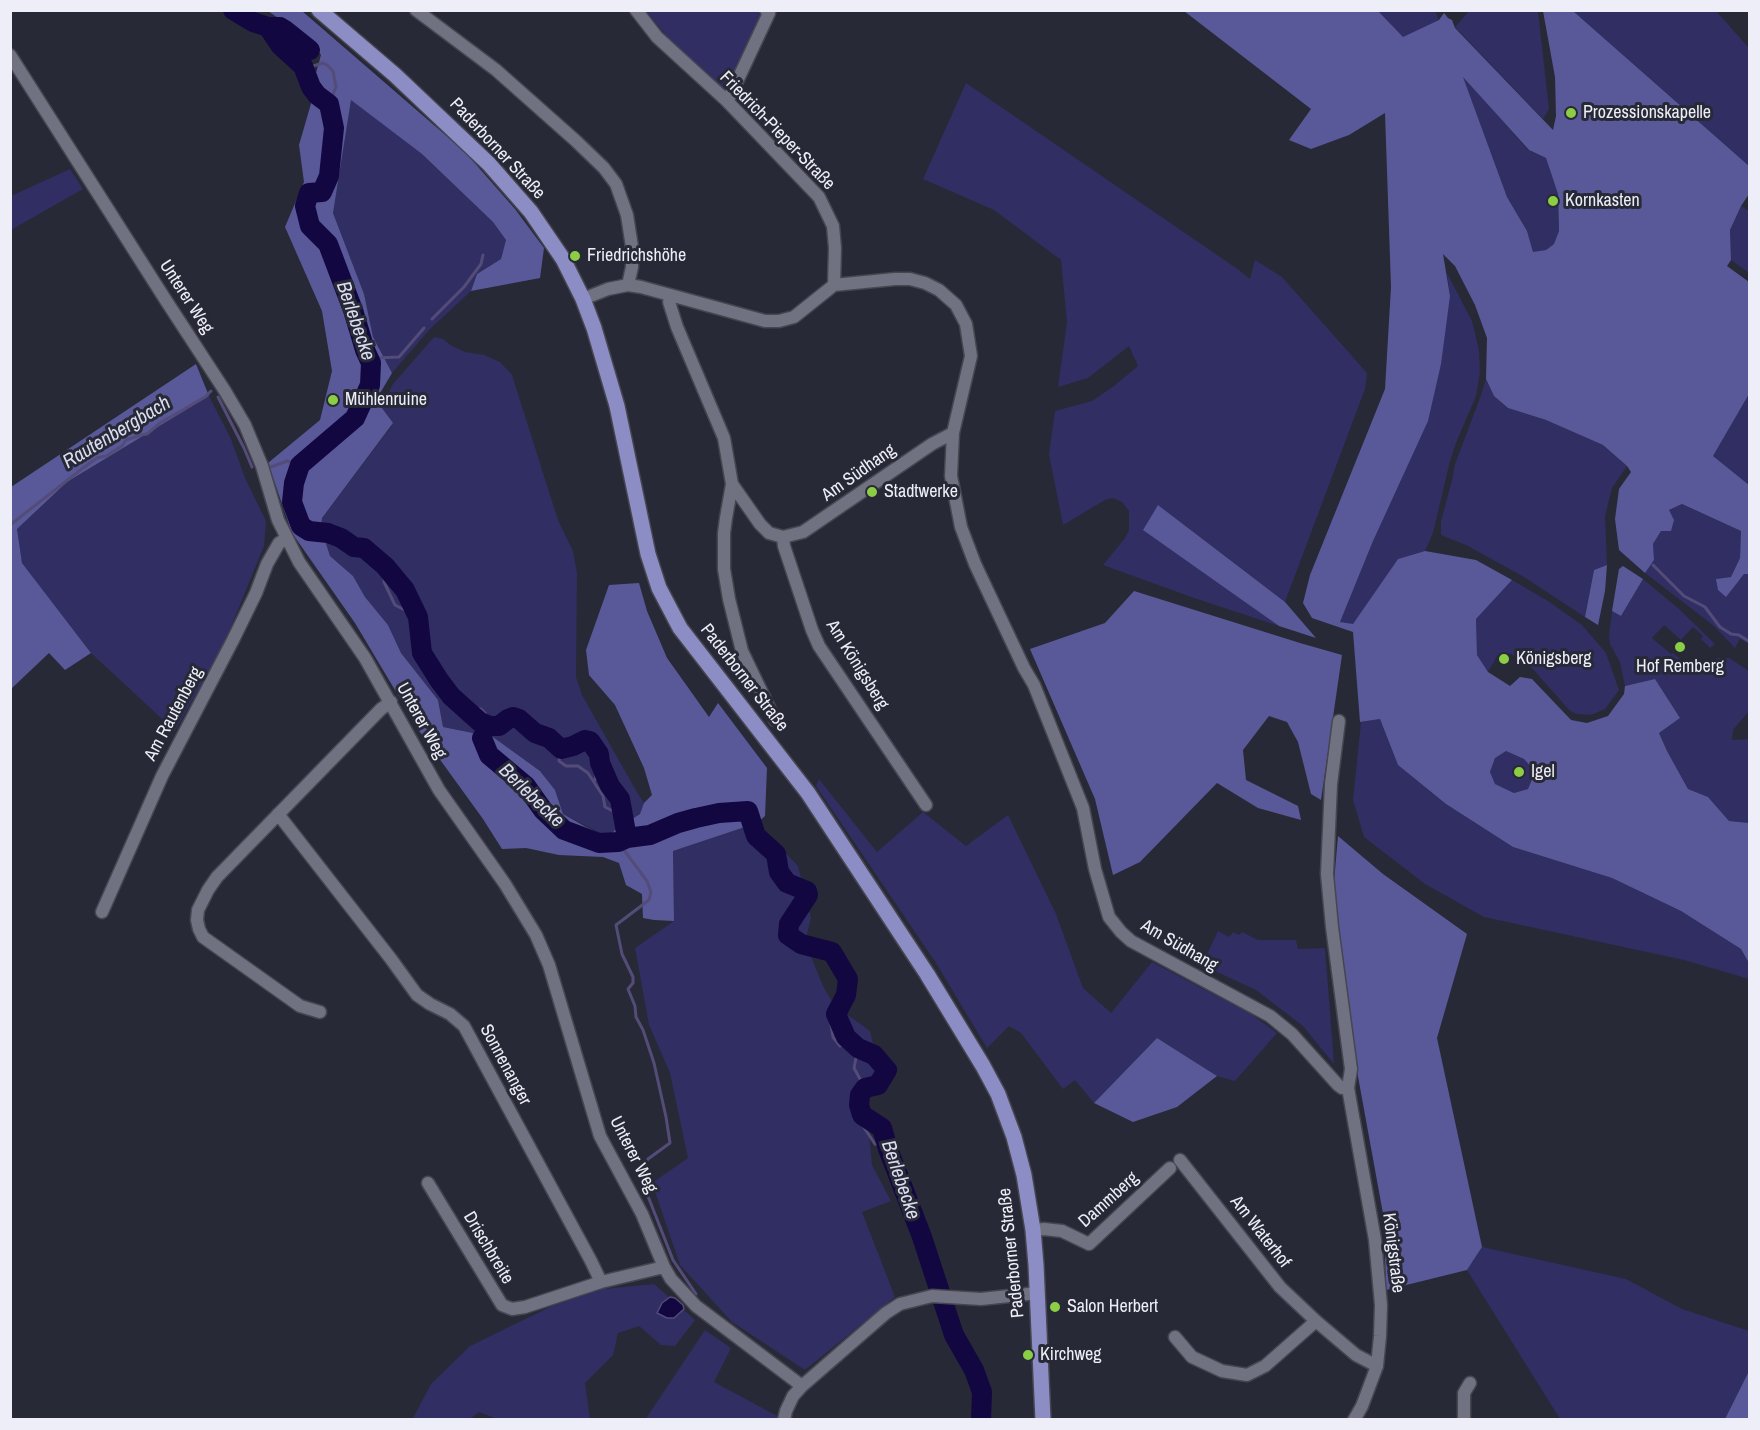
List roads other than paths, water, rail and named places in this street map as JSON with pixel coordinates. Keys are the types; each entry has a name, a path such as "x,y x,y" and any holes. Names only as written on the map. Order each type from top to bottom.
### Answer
{"main road":[{"name":"Paderborner Straße","path":"319,10 395,75 489,164 531,212 562,259 583,299 609,377 648,554 659,588 687,638 808,793 927,974 998,1094 1014,1137 1024,1175 1033,1230 1043,1419"}],"street":[{"path":"416,10 496,70 604,168 616,184 627,215 632,247 632,267 628,285"},
{"name":"Friedrich-Pieper-Straße","path":"636,10 657,37 727,101 819,196 833,226 834,285"},
{"path":"727,101 769,13 766,10"},
{"name":"Unterer Weg","path":"10,55 225,390 245,425 262,466 286,539 318,591 365,658 439,790 505,884 536,935 549,965 600,1136 642,1214 671,1279 696,1306 802,1386"},
{"name":"Am Südhang","path":"834,285 910,279 925,283 939,290 956,304 966,324 971,356 953,433 951,476 961,527 975,564 1034,685 1083,808 1095,869 1109,917 1131,941 1270,1016 1292,1034 1338,1085 1348,1088"},
{"path":"583,299 608,289 628,285 765,321 778,321 794,317 834,285"},
{"path":"672,296 669,302 674,318 724,438 732,484 724,533 724,569 729,599 742,651 775,720"},
{"name":"Am Südhang","path":"783,537 803,532 932,444 953,433"},
{"path":"732,484 760,524 769,533 783,537"},
{"name":"Am Königsberg","path":"783,537 784,546 819,646 926,804"},
{"name":"Am Rautenberg","path":"102,912 162,776 256,594 267,564 279,543 286,539"},
{"path":"320,1012 300,1006 203,937 196,920 201,903 217,877 381,709 391,702"},
{"path":"1339,721 1331,784 1327,874 1351,1070 1348,1088"},
{"name":"Sonnenanger","path":"278,814 417,995 450,1014 464,1026 601,1282"},
{"name":"Königstraße","path":"1348,1088 1373,1229 1381,1305 1377,1366 1362,1406 1353,1419"},
{"name":"Am Waterhof","path":"1180,1160 1280,1287 1356,1355 1377,1366"},
{"name":"Dammberg","path":"1033,1230 1062,1231 1089,1244 1170,1168"},
{"name":"Drischbreite","path":"428,1183 502,1305 512,1309 525,1307 601,1282"},
{"path":"601,1282 664,1267"},
{"path":"784,1419 793,1396 802,1386 890,1310 900,1304 932,1296 981,1299 1037,1293"},
{"path":"1174,1337 1192,1357 1222,1371 1247,1375 1265,1366 1316,1321"},
{"path":"1464,1419 1464,1393 1470,1383"}],"waterway":[{"name":"Berlebecke","path":"233,10 253,22 268,27 280,45 303,66 311,87 317,95 329,104 334,128 329,176 322,192 309,193 305,206 310,226 328,244 371,363 370,385 355,418 300,465 294,483 292,502 301,526 309,531 328,533 341,538 354,547 364,548 385,566 405,590 418,617 422,653 451,696 480,722 490,726 499,726 513,717 519,719 535,733 549,738 561,749 585,740 590,741 599,754 600,763 610,786 620,799 627,838"},
{"path":"268,27 280,27 310,50"},
{"name":"Berlebecke","path":"303,66 310,67 323,63 333,71 336,87 329,104"},
{"path":"432,319 464,287 481,264 483,255"},
{"path":"368,356 399,357 424,328"},
{"name":"Rautenbergbach","path":"10,525 97,458 106,456 122,446 126,440 147,434 160,423 205,397 211,391"},
{"path":"218,397 252,467"},
{"path":"271,467 287,461 300,465"},
{"path":"1653,565 1684,596 1705,607 1720,627 1750,642"},
{"path":"385,566 384,582 395,605 418,617"},
{"path":"465,707 481,709 485,713 484,724"},
{"name":"Berlebecke","path":"482,738 489,755 526,786 543,810 564,830 599,843 618,842 627,838 650,835 696,818 719,813 748,811 756,836 776,854 779,872 787,883 807,891 808,895 789,924 788,935 801,944 832,952 848,979 846,995 836,1014 846,1037 858,1048 874,1055 887,1070 878,1085 865,1088 860,1095 859,1105 862,1115 882,1128 922,1237 954,1335 974,1370 982,1392 981,1420"},
{"path":"561,749 559,761 566,766 578,766 588,773 603,796 605,807 621,813"},
{"path":"595,780 602,768"},
{"path":"601,793 611,789"},
{"path":"618,842 647,881 651,892 649,900 616,925 622,954 633,977 633,983 628,989 654,1063 670,1143 648,1159 643,1167 644,1186 673,1260 696,1294"},
{"path":"836,1014 831,1025 833,1037 840,1046 849,1040"},
{"path":"858,1048 854,1068 865,1088"},
{"path":"862,1115 861,1123 875,1144 887,1146"}],"place":[{"name":"Prozessionskapelle","path":"1571,113"},
{"name":"Kornkasten","path":"1553,201"},
{"name":"Friedrichshöhe","path":"575,256"},
{"name":"Mühlenruine","path":"333,400"},
{"name":"Stadtwerke","path":"872,492"},
{"name":"Hof Remberg","path":"1680,647"},
{"name":"Königsberg","path":"1504,659"},
{"name":"Igel","path":"1519,772"},
{"name":"Salon Herbert","path":"1055,1307"},
{"name":"Kirchweg","path":"1028,1355"}]}
